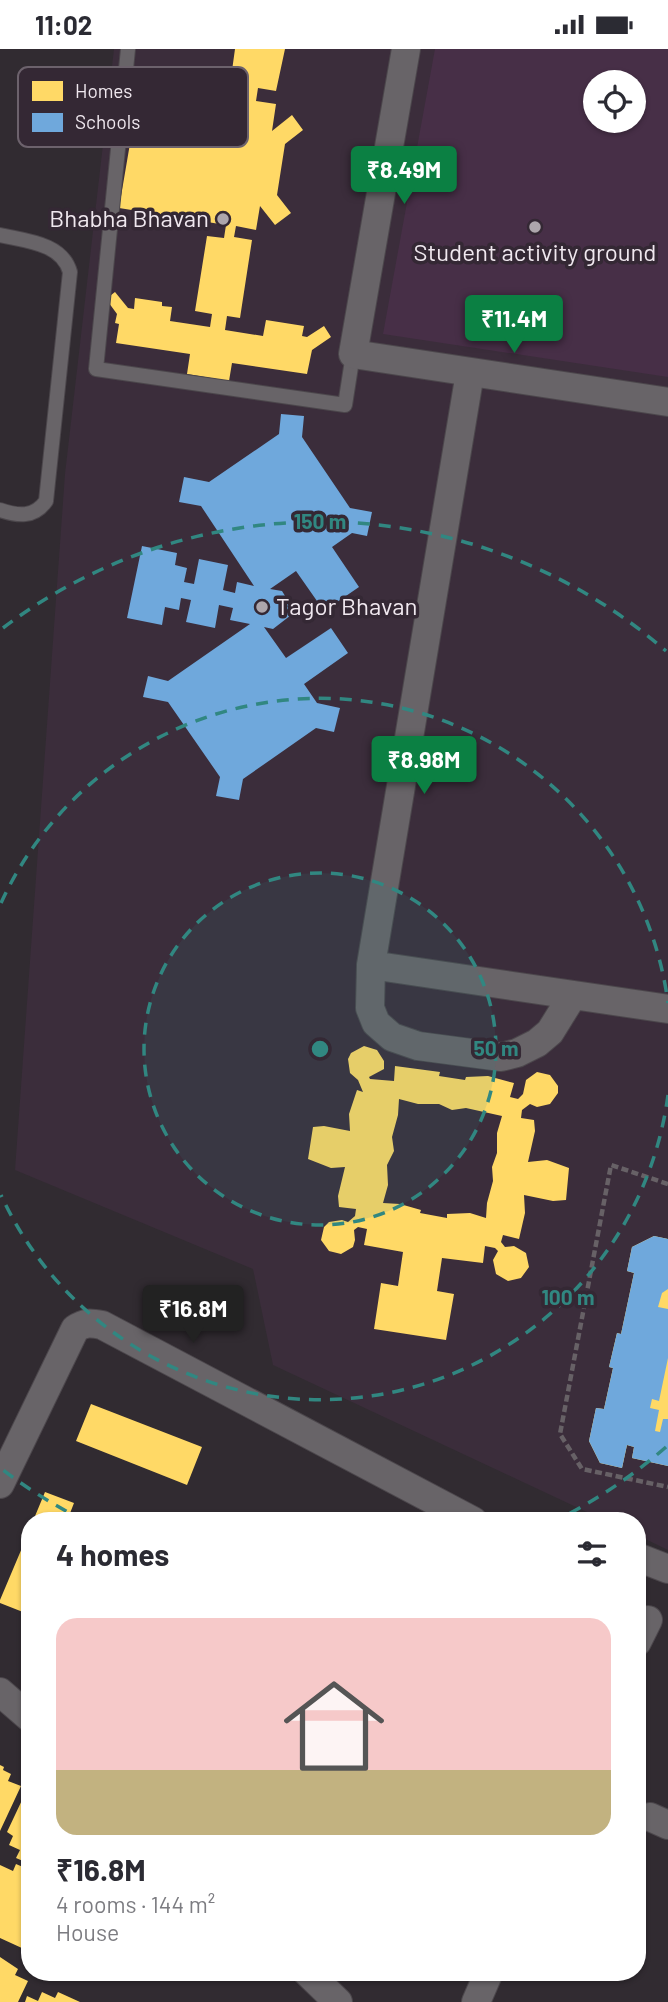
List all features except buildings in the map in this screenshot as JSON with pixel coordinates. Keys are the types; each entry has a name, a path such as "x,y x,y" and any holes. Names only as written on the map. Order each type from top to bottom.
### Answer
{"street":[{"path":"406,49 353,354 668,402"},
{"path":"470,373 371,965 370,1008 376,1023 392,1037 418,1046 501,1057 537,1043 550,1032 573,995"},
{"path":"371,965 668,1009"},
{"path":"0,1484 75,1329 90,1323 102,1325 456,1512"},
{"path":"646,1560 668,1569"},
{"path":"0,1692 21,1710"},
{"path":"476,2002 485,1981"}],"lane":[{"path":"126,67 128,49"},
{"path":"118,147 96,369 345,405 353,354"},
{"path":"0,235 58,252 67,261 70,272 46,501 39,511 26,515 0,510"}],"path":[{"path":"668,1184 611,1165 559,1434 582,1469 668,1487"}],"shaded area":[{"path":"114,49 668,49 668,1550 646,1539 646,1512 587,1512 273,1365 253,1269 15,1170 65,474 103,147 248,147 248,67 112,67"},
{"name":"Student activity ground","path":"435,49 668,49 668,377 383,334"}],"place":[{"name":"Bhabha Bhavan","path":"223,219"},
{"name":"Student activity ground","path":"535,227"},
{"name":"Tagor Bhavan","path":"262,607"}]}
